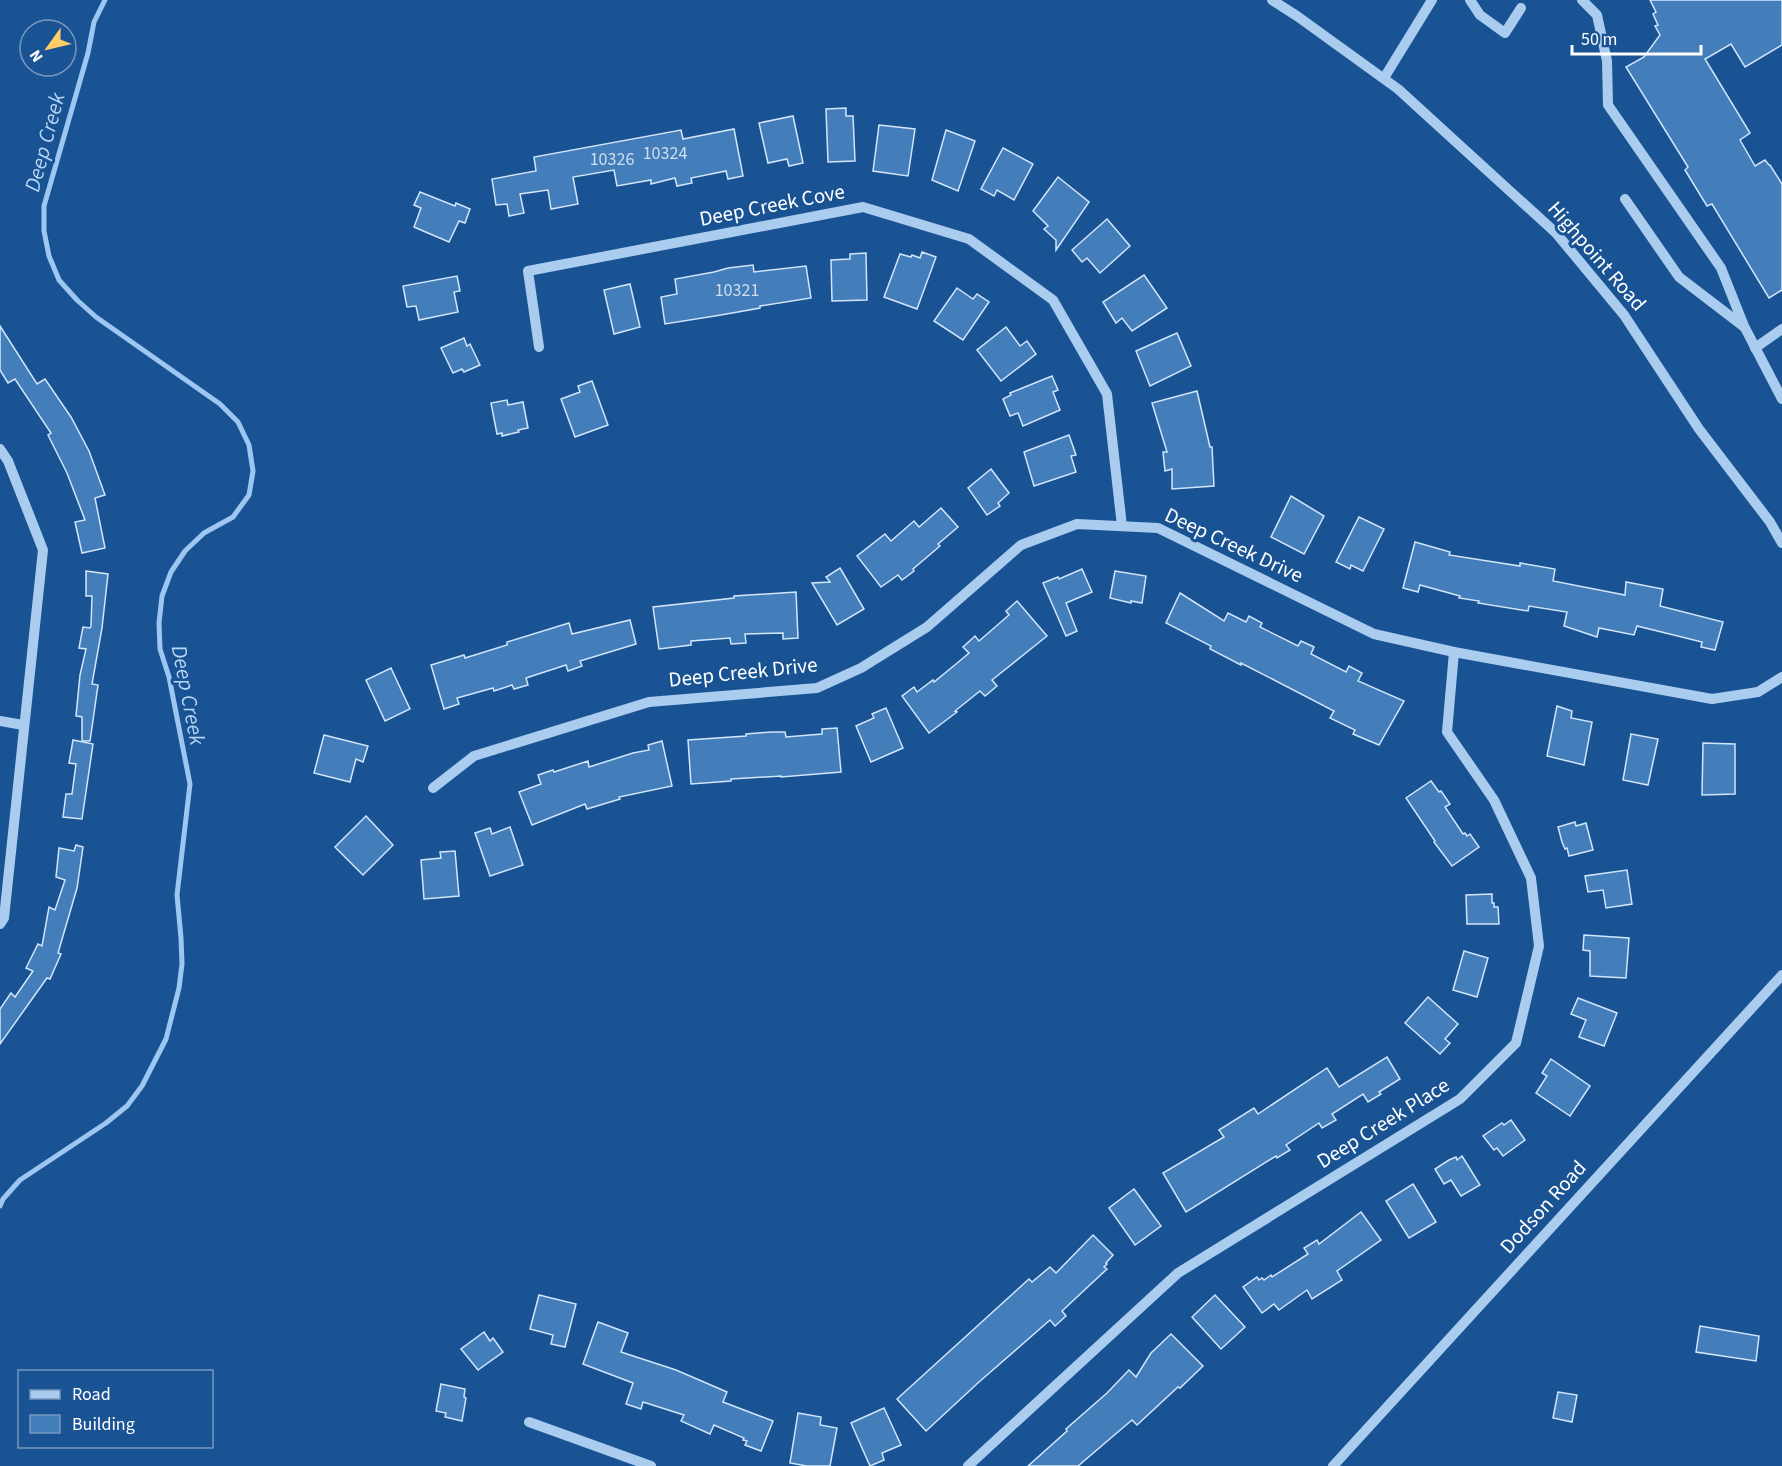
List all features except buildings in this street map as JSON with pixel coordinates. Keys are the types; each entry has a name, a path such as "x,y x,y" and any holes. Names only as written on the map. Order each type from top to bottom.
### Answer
{"street":[{"name":"Highpoint Road","path":"1272,0 1384,78 1556,233 1624,315 1699,429 1770,522 1782,543"},
{"path":"1384,78 1432,0"},
{"path":"1470,0 1480,15 1505,33 1521,8"},
{"path":"1582,0 1597,15 1607,61 1608,105 1722,268 1744,326 1782,399"},
{"path":"1625,199 1679,277 1744,326"},
{"name":"Deep Creek Cove","path":"539,347 528,271 863,207 969,239 1053,300 1107,394 1122,526"},
{"path":"1755,348 1782,329"},
{"path":"0,448 8,461 43,550 4,918 0,924"},
{"name":"Deep Creek Drive","path":"434,788 474,756 650,702 817,688 861,668 927,627 1021,545 1077,524 1158,528 1374,634 1454,652 1712,699 1758,692 1782,677"},
{"name":"Deep Creek Place","path":"968,1466 1178,1273 1460,1099 1516,1043 1539,946 1532,878 1494,800 1447,732 1454,652"},
{"path":"0,721 23,725"},
{"name":"Dodson Road","path":"1333,1466 1782,975"},
{"path":"529,1422 651,1466"}],"waterway":[{"name":"Deep Creek","path":"0,1206 3,1199 20,1180 106,1123 127,1106 142,1086 166,1039 179,988 182,964 177,895 190,784 169,677 160,649 159,623 162,596 171,572 185,551 204,533 233,517 249,495 253,471 249,445 238,422 220,404 96,317 59,280 49,256 44,231 44,206 88,53 94,22 105,0"}]}
